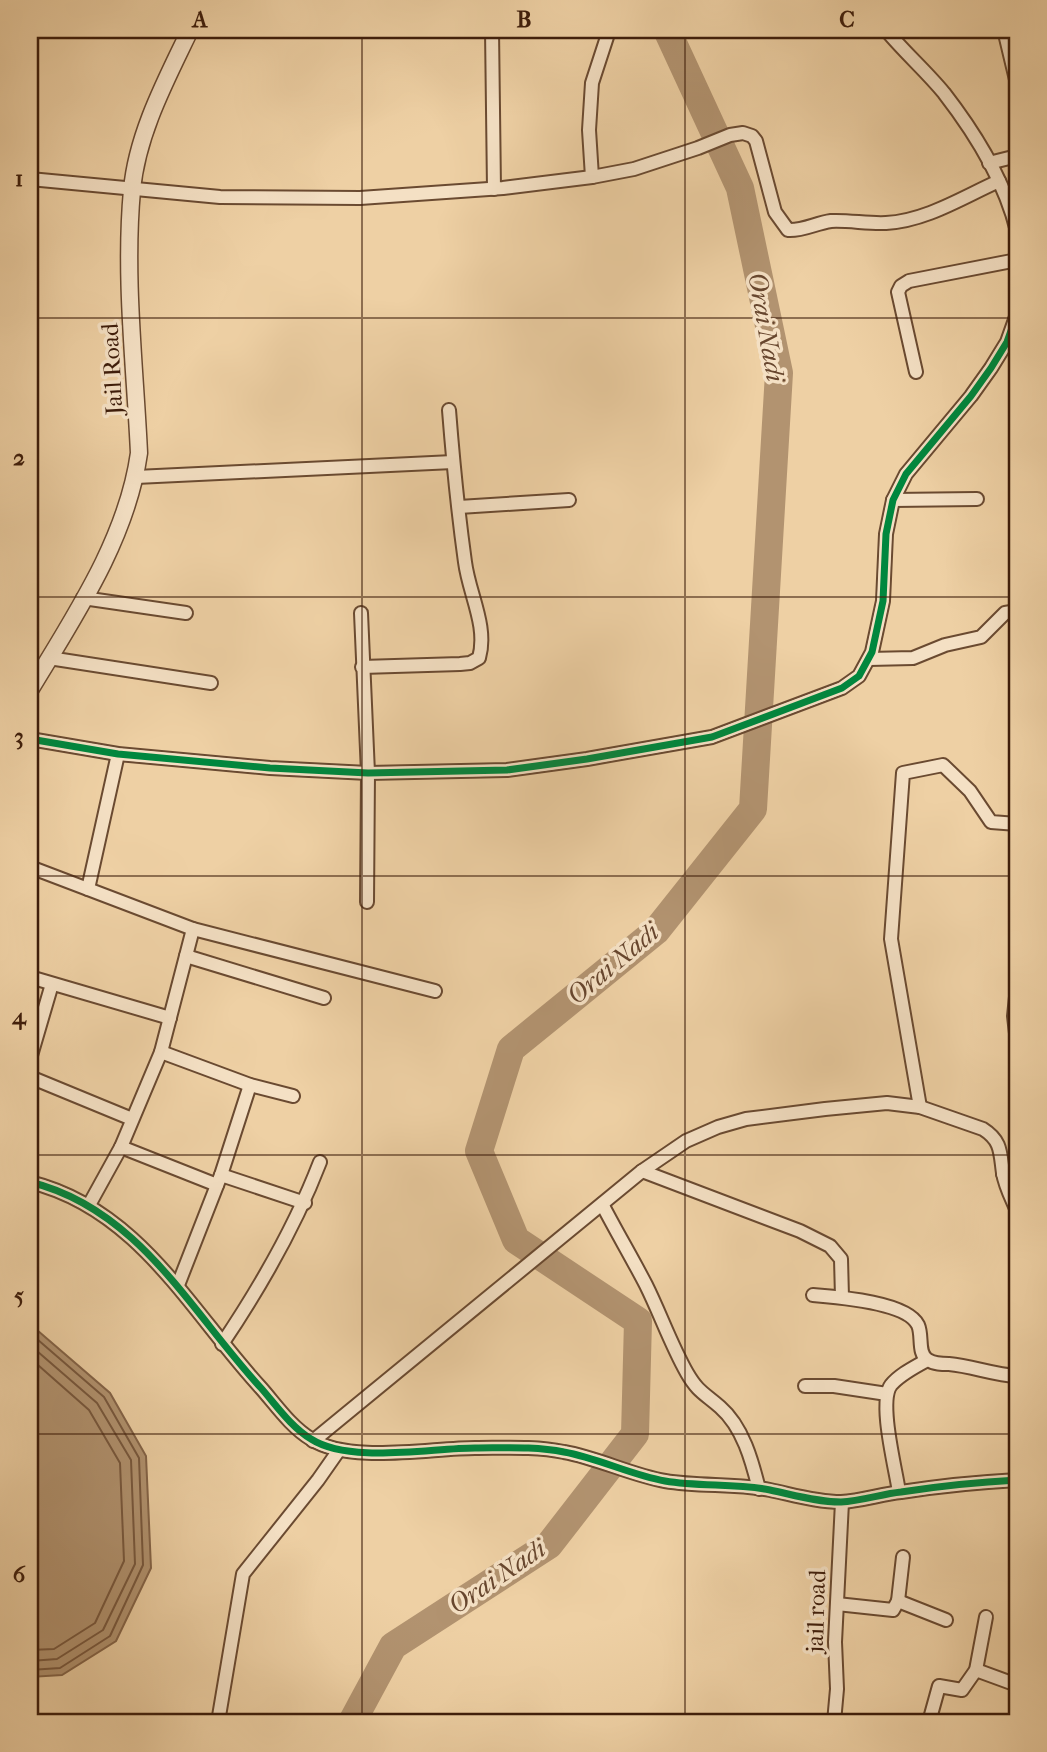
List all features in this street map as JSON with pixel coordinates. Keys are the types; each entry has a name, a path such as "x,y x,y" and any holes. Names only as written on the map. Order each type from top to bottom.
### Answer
{"street":[{"name":"Jail Road","path":"30,690 104,563 136,477 139,453 130,273 132,189 143,138 190,30"},
{"path":"492,30 494,189"},
{"path":"886,30 943,92 966,124 999,181 1011,196 1017,231"},
{"path":"592,177 589,130 592,83 607,37"},
{"path":"1006,38 1017,84"},
{"path":"30,179 220,197 360,198 494,189 592,177 634,169 730,135 744,133 756,141 775,212 788,230 834,221 886,223 910,219 999,181"},
{"path":"989,163 1017,156"},
{"path":"916,372 898,292 901,286 909,281 1017,260"},
{"path":"30,739 118,754 270,768 368,773 507,770 712,737 842,688 859,676 872,652 883,601 886,534 893,500 906,474 991,368 1007,342 1017,314"},
{"path":"362,667 460,664 479,658 482,647 478,614 465,566 449,410"},
{"path":"136,477 453,462"},
{"path":"893,500 977,499"},
{"path":"458,507 569,500"},
{"path":"83,598 186,613"},
{"path":"869,659 913,658 944,645 981,637 1005,613 1017,611"},
{"path":"361,613 368,773 367,902"},
{"path":"49,658 211,682"},
{"path":"88,889 118,754"},
{"path":"920,1107 891,939 903,773 943,765 970,791 991,822 1017,824"},
{"path":"30,867 193,929 435,991"},
{"path":"89,1205 121,1147 160,1052 193,929"},
{"path":"186,956 324,998"},
{"path":"30,977 170,1018"},
{"path":"30,1059 52,984"},
{"path":"1017,987 1014,1016 1017,1042"},
{"path":"160,1052 250,1085 293,1096"},
{"path":"30,1077 132,1119"},
{"path":"178,1285 219,1180 250,1085"},
{"path":"313,1441 642,1171 686,1141 718,1127 746,1119 887,1103 920,1107 983,1129 998,1142 1003,1174 1017,1211"},
{"path":"121,1147 219,1180 305,1203"},
{"path":"222,1344 257,1291 305,1203 320,1162"},
{"path":"1003,1174 1017,1170"},
{"path":"642,1171 800,1231 830,1246 841,1259 842,1297"},
{"path":"30,1182 54,1188 113,1220 178,1285 222,1344 296,1427 313,1441 339,1450 384,1453 471,1448 543,1449 565,1452 665,1481 759,1489 794,1497 842,1502 900,1492 1017,1480"},
{"path":"602,1204 696,1388 720,1407 731,1420 751,1458 759,1489"},
{"path":"813,1296 842,1297 912,1316 922,1334 923,1355 927,1360 1017,1377"},
{"path":"900,1492 886,1409 887,1394 890,1386 927,1360"},
{"path":"805,1386 834,1386 887,1394"},
{"path":"218,1722 243,1574 339,1450"},
{"name":"jail road","path":"834,1722 842,1502"},
{"path":"837,1604 893,1610 898,1601 902,1557"},
{"path":"898,1601 946,1620"},
{"path":"929,1722 939,1686 962,1690 976,1670 986,1617"},
{"path":"976,1670 1017,1685"}],"water":[{"path":"30,1324 110,1393 146,1456 151,1568 116,1641 62,1675 30,1677"}],"waterway":[{"name":"Orai Nadi","path":"352,1722 393,1646 549,1545 635,1434 638,1321 516,1240 479,1151 511,1049 656,931 753,809 779,373 740,188 667,30"}],"cycle path":[{"path":"30,739 118,754 270,768 368,773 507,770 712,737 842,688 859,676 872,652 883,601 886,534 893,500 906,474 991,368 1007,342 1017,314"},
{"path":"30,1182 68,1195 102,1215 132,1239 160,1266 290,1422 311,1439 327,1447 368,1453 475,1448 553,1450 665,1481 757,1488 832,1502 945,1486 1017,1480"}]}
